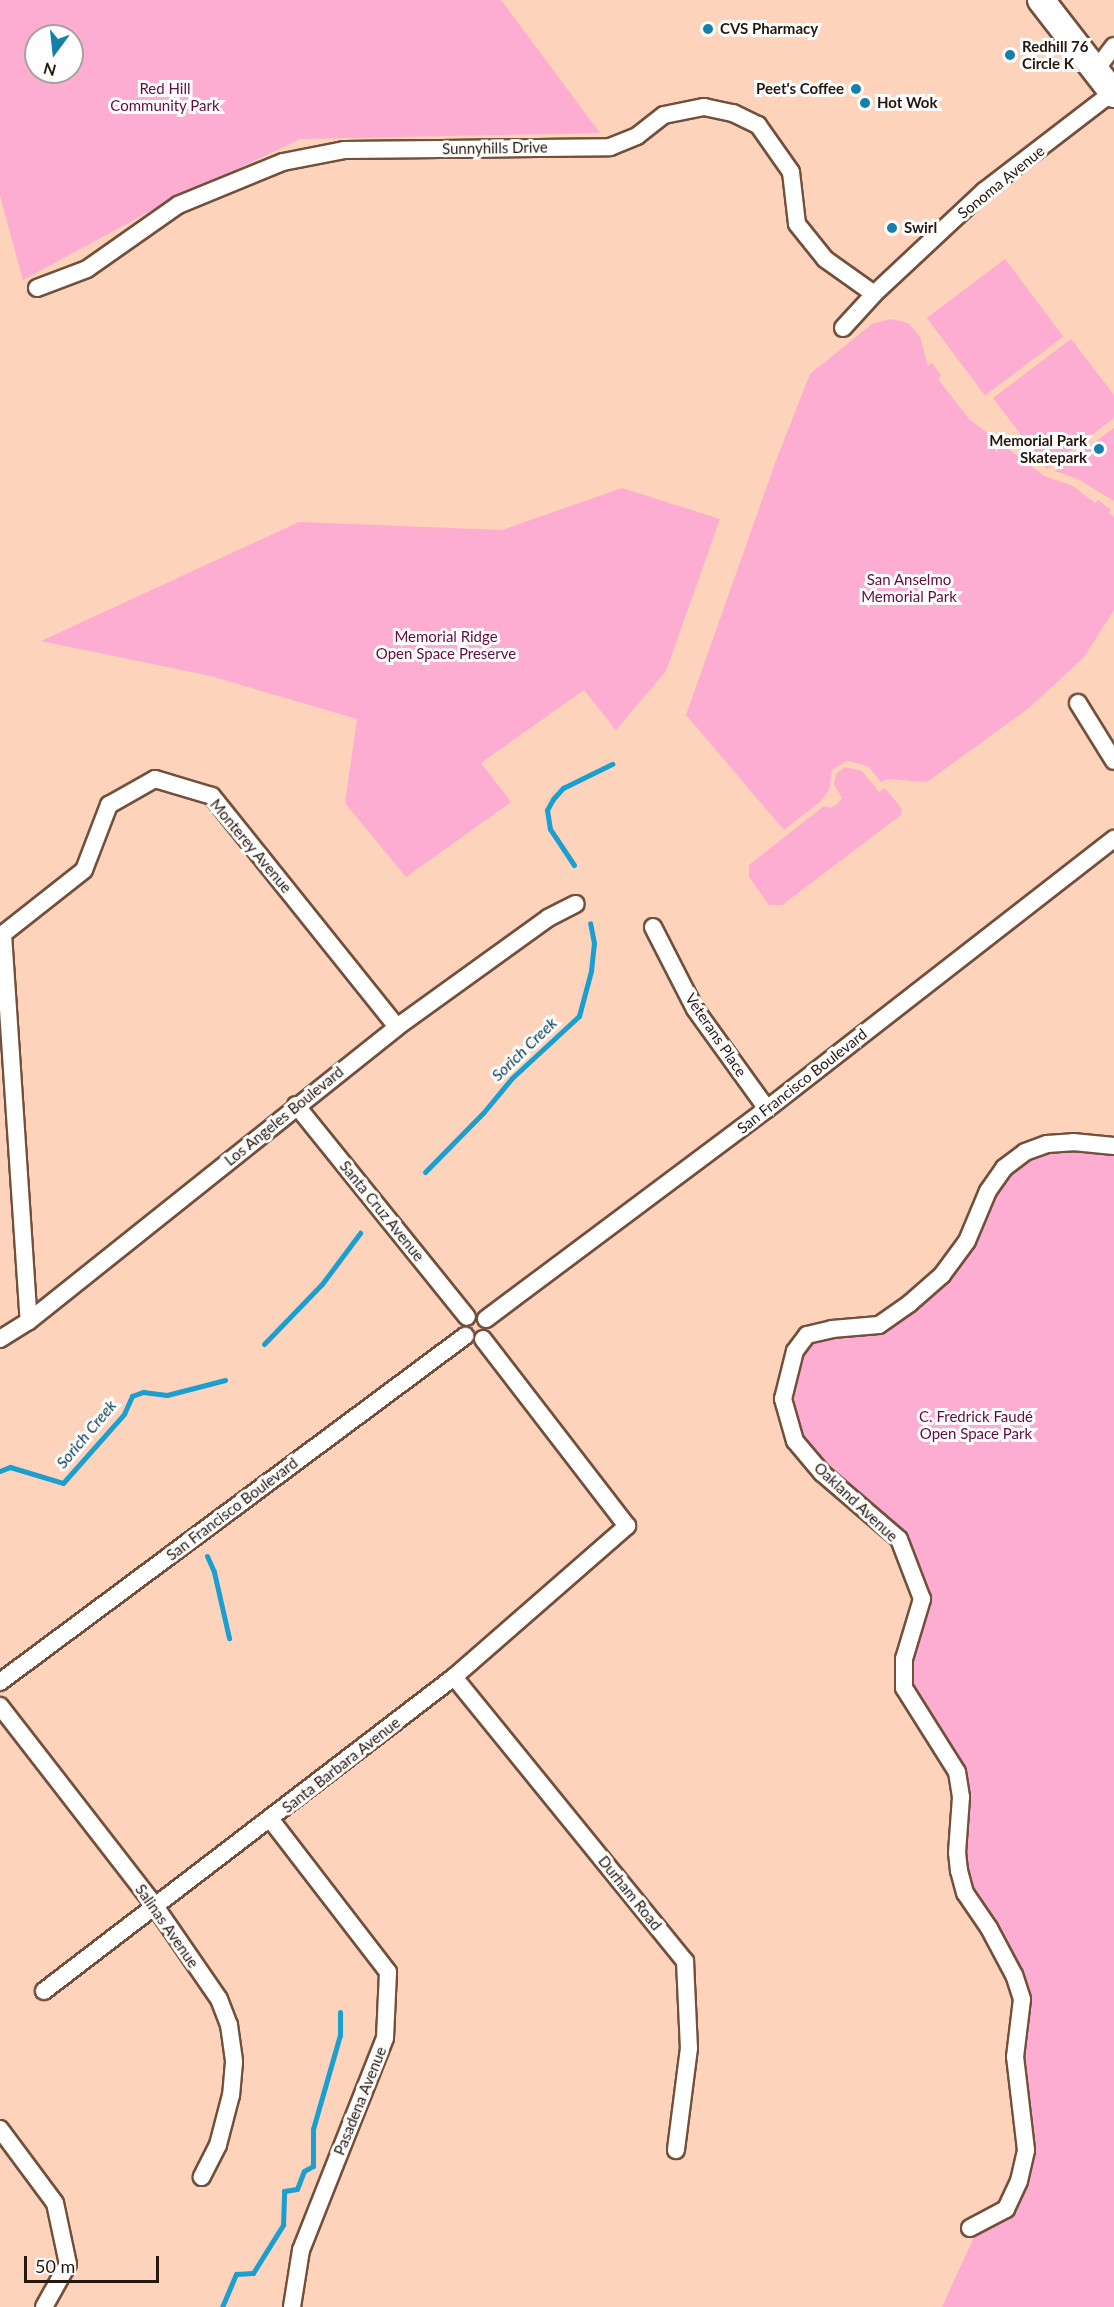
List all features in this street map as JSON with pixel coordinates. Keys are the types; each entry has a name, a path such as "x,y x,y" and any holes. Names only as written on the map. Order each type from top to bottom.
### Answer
{"main road":[{"path":"1041,0 1113,93"}],"street":[{"path":"1095,70 1114,46"},
{"name":"Sonoma Avenue","path":"843,328 874,294 984,191 1113,93"},
{"name":"Sunnyhills Drive","path":"37,288 87,269 178,205 283,162 344,150 610,147 637,136 664,115 704,107 734,113 758,125 791,172 797,224 825,259 874,294"},
{"path":"1078,703 1114,761"},
{"name":"Monterey Avenue","path":"29,1321 1,934 84,870 109,805 155,779 212,796 397,1027"},
{"name":"San Francisco Boulevard","path":"486,1320 767,1109 1114,839"},
{"name":"Los Angeles Boulevard","path":"0,1339 29,1321 296,1105 397,1027 548,918 576,904"},
{"name":"Veterans Place","path":"653,927 695,1010 767,1109"},
{"name":"Santa Cruz Avenue","path":"296,1105 467,1317"},
{"name":"Oakland Avenue","path":"970,2228 1006,2209 1019,2181 1026,2150 1015,2056 1022,1999 1009,1965 966,1893 959,1871 957,1853 961,1797 957,1772 904,1688 904,1659 922,1599 899,1539 822,1473 795,1441 783,1399 795,1351 807,1335 832,1329 879,1325 909,1304 942,1275 967,1241 988,1191 1004,1168 1025,1152 1047,1144 1072,1142 1114,1146"},
{"path":"477,1315 486,1320 489,1331 483,1339 473,1341 465,1336 462,1325 467,1317 477,1315"},
{"name":"San Francisco Boulevard","path":"0,1682 465,1336"},
{"name":"Santa Barbara Avenue","path":"44,1991 271,1820 454,1677 627,1526 483,1339"},
{"name":"Durham Road","path":"454,1677 686,1961 689,2048 676,2150"},
{"name":"Salinas Avenue","path":"0,1706 155,1906 219,1999 229,2025 234,2062 231,2095 218,2145 202,2177"},
{"name":"Pasadena Avenue","path":"271,1820 388,1972 385,2038 301,2250 292,2307"},
{"path":"0,2129 55,2203 68,2264 44,2307"}],"green space":[{"name":"Red Hill Community Park","path":"0,0 501,0 600,133 300,139 154,209 23,280 0,196"},
{"path":"1005,259 1063,336 985,395 927,318"},
{"name":"San Anselmo Memorial Park","path":"891,319 908,323 920,337 928,366 932,363 941,375 938,379 969,419 1044,476 1073,486 1095,503 1098,500 1111,510 1109,513 1114,517 1114,610 1084,657 1029,708 927,782 888,779 881,782 868,766 847,761 832,770 829,790 821,801 784,830 686,715 777,458 810,374 872,324"},
{"path":"1071,339 1114,395 1114,418 1047,469 993,398"},
{"name":"Memorial Park Skatepark","path":"1114,428 1114,501 1078,479 1055,471"},
{"name":"Memorial Ridge Open Space Preserve","path":"622,488 720,519 666,671 616,730 584,690 481,763 511,802 406,877 345,803 357,719 211,676 41,641 299,522 502,530"},
{"path":"845,767 862,771 879,792 885,788 902,809 901,815 782,905 769,905 749,877 749,865 824,806 831,808 836,805 842,798 834,784 836,774"},
{"name":"C. Fredrick Faudé Open Space Park","path":"1114,1146 1114,2307 942,2307 981,2222 1008,2205 1019,2181 1018,2073 1022,1999 965,1893 961,1797 904,1688 922,1599 899,1539 795,1441 783,1399 807,1335 879,1325 942,1275 988,1191 1025,1152"}],"waterway":[{"name":"Sorich Creek","path":"574,865 550,829 547,810 563,788 612,764"},
{"name":"Sorich Creek","path":"425,1172 483,1113 512,1078 579,1016 591,971 594,943 590,923"},
{"name":"Sorich Creek","path":"264,1344 322,1284 360,1233"},
{"name":"Sorich Creek","path":"0,1471 10,1467 63,1483 124,1414 132,1396 143,1392 167,1395 225,1380"},
{"path":"207,1556 214,1572 229,1638"},
{"path":"222,2307 236,2274 253,2273 283,2225 284,2191 297,2189 304,2171 313,2166 313,2129 340,2035 340,2012"}],"place":[{"name":"CVS Pharmacy","path":"708,29"},
{"name":"Redhill 76 Circle K","path":"1010,55"},
{"name":"Peet's Coffee","path":"856,89"},
{"name":"Hot Wok","path":"865,103"},
{"name":"Swirl","path":"892,228"},
{"name":"Memorial Park Skatepark","path":"1099,449"}]}
